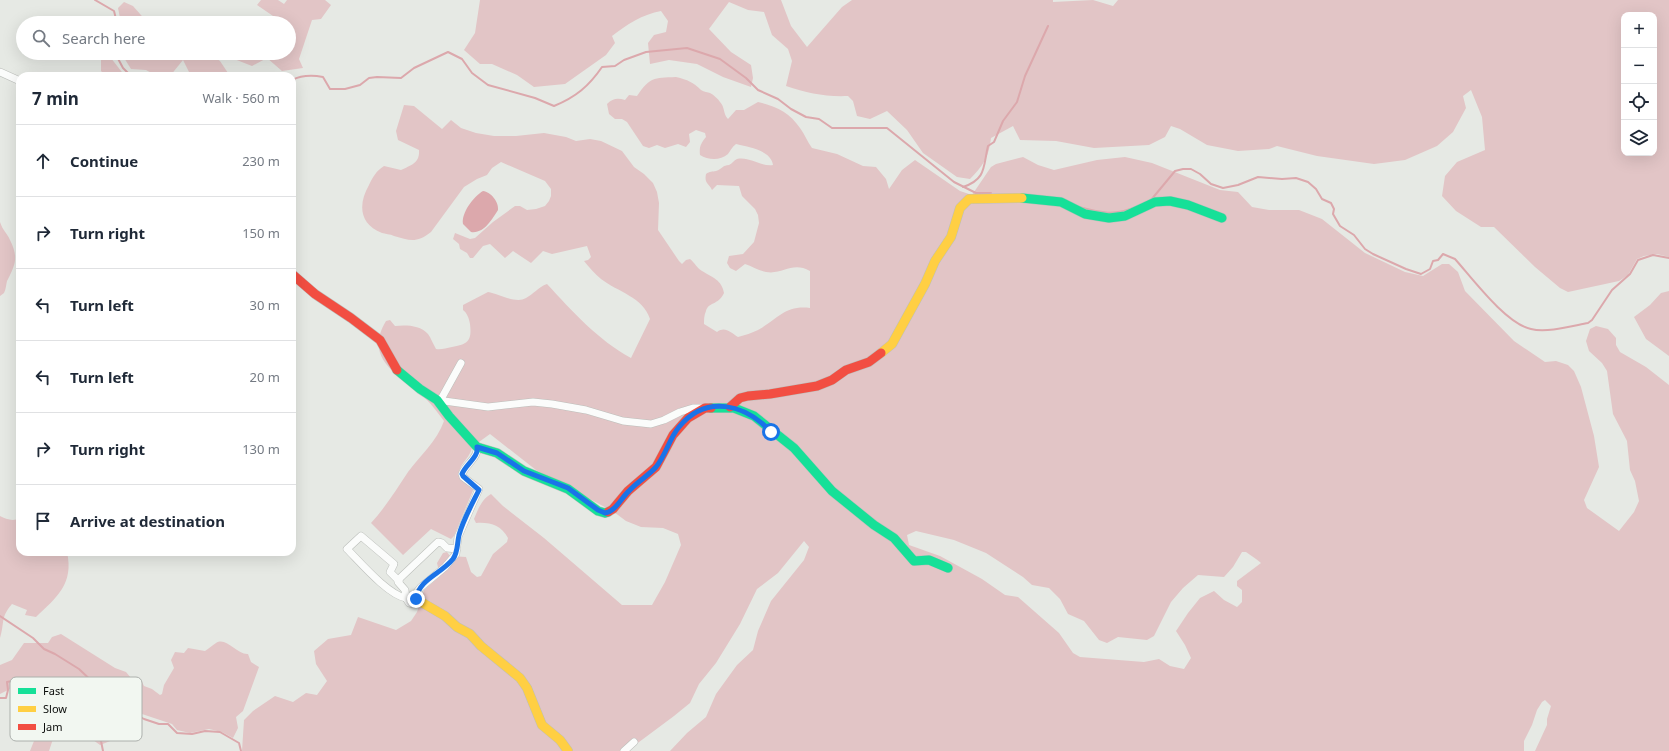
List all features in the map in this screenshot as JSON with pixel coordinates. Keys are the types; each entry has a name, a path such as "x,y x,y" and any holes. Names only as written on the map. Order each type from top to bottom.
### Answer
{"street":[{"path":"0,72 16,79"},
{"path":"730,407 740,398 748,396 817,386 832,380 846,370 868,362 892,344 925,284 934,261 951,237 960,208 969,199 1011,198 1062,202 1084,214 1113,218 1134,214 1155,202 1172,200 1202,209 1222,218"},
{"path":"296,277 315,294 380,340 389,359 396,369 420,390 438,401 449,416 477,447 497,453 524,471 568,488 598,510 609,512 628,491 656,467 679,427 688,418 704,408"},
{"path":"438,401 461,363"},
{"path":"438,401 488,407 533,402 552,404 586,410 623,420 651,424 693,408 730,407 754,416 771,432 794,448 832,491 874,525 894,538 914,561 929,560 948,568"},
{"path":"406,598 400,597 390,591 347,549 361,536 394,564 390,572 399,581 409,603 413,604 416,602 417,592 421,586 452,560 457,549 461,530 479,490 462,474 478,451 477,447"},
{"path":"399,581 438,542 442,543 447,548 457,549"},
{"path":"416,599 445,616 454,624 470,634 481,646 520,678 527,688 542,725 560,740 568,751"},
{"path":"624,751 634,742"}],"shaded area":[{"path":"261,0 278,0 284,4 287,0 325,0 331,5 321,19 312,20 299,59 303,68 282,71 269,60 296,60 296,16 273,16 257,5"},
{"path":"480,0 781,0 791,26 807,47 842,7 852,0 1053,0 1053,2 1093,0 1113,6 1118,0 1669,0 1669,257 1657,254 1644,256 1637,259 1628,275 1619,281 1568,292 1560,288 1535,267 1494,227 1481,227 1456,211 1442,196 1445,176 1457,162 1485,150 1482,117 1471,90 1463,96 1466,108 1453,132 1437,146 1405,160 1374,164 1317,156 1277,146 1269,149 1238,151 1207,145 1180,129 1171,126 1165,137 1149,145 1094,148 1056,141 1020,140 1013,126 991,138 989,151 985,161 970,179 957,177 923,153 907,130 887,111 870,119 857,116 853,101 848,96 816,94 786,86 792,61 788,49 772,35 764,12 748,10 729,2 709,29 731,52 751,65 753,78 751,87 723,77 697,64 669,60 650,64 648,43 654,35 666,32 668,21 661,11 641,17 617,32 612,36 615,43 606,55 565,84 534,87 517,75 492,64 480,64 464,50 475,33"},
{"path":"124,2 133,6 142,16 120,16 118,8"},
{"path":"101,60 112,60 122,72 102,72"},
{"path":"125,60 183,60 173,72 150,72 146,70 131,69"},
{"path":"183,60 218,60 227,72 189,72"},
{"path":"237,60 263,60 252,66"},
{"path":"676,77 693,83 702,91 717,98 722,104 725,115 728,119 736,110 744,110 758,102 777,108 792,118 812,148 837,154 863,166 876,167 886,179 889,189 902,170 915,160 960,191 972,195 991,167 996,164 1023,157 1038,165 1054,170 1097,160 1125,157 1152,163 1220,190 1238,192 1252,207 1269,210 1299,210 1322,219 1365,253 1405,272 1423,276 1442,264 1449,264 1458,272 1465,291 1514,341 1545,362 1556,361 1568,365 1574,371 1581,387 1594,436 1599,467 1584,500 1587,508 1619,531 1634,512 1639,501 1635,481 1630,470 1627,441 1613,414 1607,371 1602,363 1589,351 1586,341 1590,329 1596,326 1608,329 1616,338 1616,345 1620,352 1646,367 1669,385 1669,751 1535,751 1547,725 1547,719 1551,706 1545,700 1537,710 1524,741 1524,751 670,751 687,733 706,717 716,694 737,665 753,650 758,631 771,601 804,560 809,547 804,541 778,573 757,589 740,624 716,663 699,684 690,703 627,751 242,751 244,720 253,711 275,696 293,702 306,693 317,695 327,681 316,664 314,651 328,639 351,635 358,617 396,630 411,621 417,612 424,590 440,576 437,563 443,553 447,552 450,556 466,557 471,572 477,577 481,576 493,554 507,542 508,538 502,530 495,525 476,523 474,519 483,501 491,494 503,506 544,538 622,605 652,605 665,582 681,545 678,534 663,528 641,527 626,521 614,512 536,470 490,434 472,447 459,471 459,475 474,488 454,536 451,539 431,529 403,555 371,523 386,505 408,472 433,442 444,421 426,399 396,375 382,357 379,347 380,335 386,321 390,320 395,326 417,327 425,331 436,349 462,345 468,341 470,334 470,322 467,314 463,310 463,305 488,292 512,299 522,300 547,284 576,315 607,343 631,358 650,319 647,311 636,300 608,284 594,273 584,261 591,257 587,246 552,254 543,251 531,263 513,251 505,258 490,244 483,246 473,258 470,258 467,253 460,249 459,244 453,239 455,233 470,239 475,238 493,222 515,206 520,206 527,210 536,209 545,206 549,201 551,189 545,181 501,162 492,168 487,175 464,187 431,232 417,240 408,240 382,233 374,229 365,219 362,206 365,192 373,177 379,170 384,166 401,170 414,163 418,158 419,150 398,140 396,131 404,105 414,106 442,129 451,120 461,128 476,133 494,136 516,136 544,133 566,137 576,141 590,139 601,141 622,151 634,167 653,183 657,192 659,203 658,230 679,261 682,264 686,260 690,259 700,270 716,279 721,285 724,293 719,300 707,308 704,316 704,324 717,332 720,330 725,330 738,337 758,330 788,311 801,308 810,308 810,271 798,267 778,272 766,272 745,264 736,271 730,268 727,263 729,256 743,254 754,242 759,223 758,215 755,209 742,196 739,186 717,185 712,190 706,182 706,174 716,171 737,159 742,158 773,165 768,156 758,150 736,144 728,154 721,158 707,158 700,155 701,145 706,137 705,133 696,130 689,134 690,142 686,147 678,144 665,148 657,145 649,148 643,146 627,122 622,119 615,119 609,114 607,104 611,101 618,99 625,100 629,95 637,96 645,85 657,78","holes":["916,531 954,540 986,553 1023,577 1032,585 1049,588 1060,599 1068,614 1084,621 1099,640 1107,643 1118,637 1147,640 1154,636 1171,602 1183,588 1198,575 1224,577 1233,567 1242,552 1246,552 1261,563 1237,581 1237,586 1242,590 1242,602 1237,607 1224,600 1214,591 1200,598 1188,613 1176,631 1191,658 1184,669 1170,666 1159,659 1144,662 1080,657 1073,653 1059,633 1018,597 1005,595 982,579 940,556 909,545 907,535"]},
{"path":"483,191 489,193 494,198 498,210 484,228 480,231 471,232 463,224 464,215 472,201 479,193"},
{"path":"0,222 13,246 15,261 7,281 5,292 0,296"},
{"path":"1669,291 1669,356 1646,339 1634,317 1650,305 1661,293"},
{"path":"0,516 7,519 16,519 16,556 68,556 69,563 66,581 62,589 51,603 36,617 25,615 27,610 12,604 4,617 0,638"},
{"path":"61,634 115,668 126,672 130,677 10,677 10,689 0,694 0,665 12,660 24,643 48,643 52,637"},
{"path":"224,642 244,654 248,654 251,662 259,667 243,711 236,717 238,728 233,738 222,732 209,729 190,733 177,730 172,724 142,714 142,682 144,686 152,689 160,695 162,694 164,685 174,668 171,660 175,652 184,653 188,648 205,651 216,643"},
{"path":"34,741 52,741 49,751 30,751"},
{"path":"94,741 110,741 100,745"}],"waterway":[{"path":"95,0 114,11 115,16"},
{"path":"963,187 971,184 983,171 988,146 994,142 1003,121 1017,102 1025,76 1048,26"},
{"path":"296,78 307,76 323,77 330,89 345,89 360,85 369,78 401,78 414,68 448,52 462,59 472,73 488,85 535,98 554,106 575,95 592,80 602,67 615,66 624,60 646,52 687,48 720,59 746,78 758,90 778,99 791,109 806,117 819,119 832,128 887,128 954,182 976,193 991,193"},
{"path":"119,60 127,72"},
{"path":"1151,200 1175,171 1183,169 1191,169 1200,174 1211,184 1223,188 1238,185 1258,177 1282,179 1296,178 1308,182 1316,189 1322,199 1331,203 1334,209 1333,214 1340,226 1354,235 1365,249 1406,269 1421,274 1430,269 1433,261 1438,260 1443,254 1455,259 1500,310 1521,325 1537,330 1560,329 1588,323 1592,320 1612,290 1630,274 1638,260 1653,255 1669,258"},
{"path":"1079,207 1108,213 1121,212 1136,207"},
{"path":"0,616 33,638 44,649 79,669 87,677"},
{"path":"0,698 6,698 8,690 7,682 10,682"},
{"path":"142,718 159,724 168,724 177,733 192,734 205,731 220,732 239,743 241,751"},
{"path":"101,741 103,751"}],"traffic: fast":[{"path":"1022,198 1061,202 1085,214 1109,218 1125,216 1155,202 1170,201 1188,205 1222,218"},
{"path":"397,370 420,389 437,400 449,416 477,447 497,453 524,471 568,489 598,511 605,513 608,512"},
{"path":"711,408 734,408 754,416 794,448 832,491 874,525 894,538 914,561 929,560 948,568"}],"traffic: slow":[{"path":"881,353 892,344 925,284 935,261 951,237 960,208 969,199 1022,198"},
{"path":"416,599 445,616 457,627 470,634 481,646 520,678 527,688 542,725 560,740 568,751"}],"traffic: jam":[{"path":"296,277 315,294 351,318 380,340 397,370"},
{"path":"730,407 740,398 748,396 817,386 832,380 846,370 869,362 881,353"},
{"path":"608,512 613,509 628,491 656,467 673,435 688,418 705,408 711,408"}],"route":[{"path":"416,599 417,592 421,586 445,567 456,554 458,537 479,490 462,474 478,451 477,447 497,453 524,471 568,488 590,505 605,513 613,509 628,491 656,467 673,435 679,427 688,418 704,408 734,408 746,412 761,421 771,432"}]}
